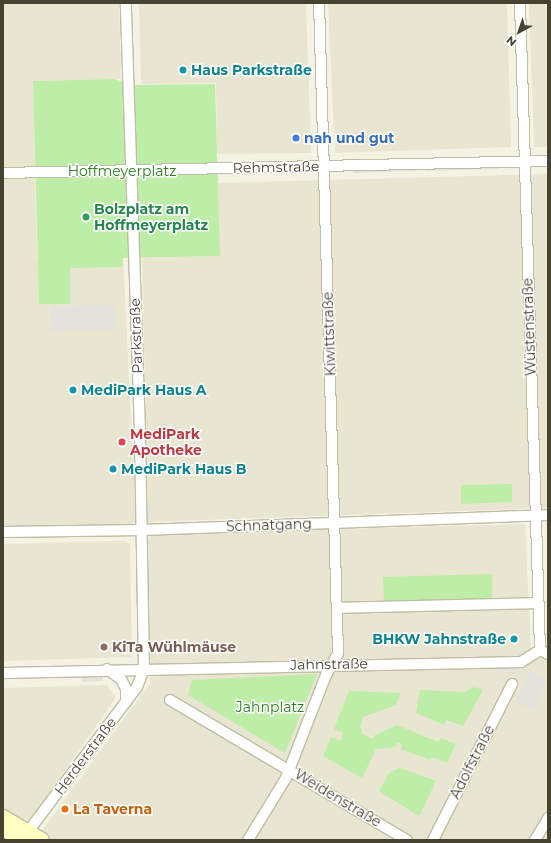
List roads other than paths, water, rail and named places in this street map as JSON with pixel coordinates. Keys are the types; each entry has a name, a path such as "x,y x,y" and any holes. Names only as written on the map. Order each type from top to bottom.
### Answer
{"main road":[{"path":"3,817 23,838"},
{"path":"3,829 23,838 42,840"}],"street":[{"name":"Parkstraße","path":"126,3 142,530 144,669"},
{"name":"Kiwittstraße","path":"319,3 338,653 333,664"},
{"name":"Wüstenstraße","path":"520,3 537,603 544,652"},
{"name":"Rehmstraße","path":"3,173 548,161"},
{"name":"Schnatgang","path":"3,532 142,530 548,515"},
{"path":"337,608 537,603"},
{"name":"Jahnstraße","path":"3,673 333,664 521,662 544,652"},
{"path":"248,840 289,769 326,675 333,664"},
{"path":"107,669 121,679 126,689 126,702"},
{"name":"Herderstraße","path":"23,838 126,702 139,683 144,669"},
{"name":"Adolfstraße","path":"433,840 512,684"},
{"path":"170,700 289,769"},
{"name":"Weidenstraße","path":"289,769 407,840"},
{"path":"535,840 548,818"}],"place":[{"name":"Haus Parkstraße","path":"183,70"},
{"name":"nah und gut","path":"296,138"},
{"name":"Bolzplatz am Hoffmeyerplatz","path":"86,217"},
{"name":"MediPark Haus A","path":"73,390"},
{"name":"MediPark Apotheke","path":"122,442"},
{"name":"MediPark Haus B","path":"113,469"},
{"name":"BHKW Jahnstraße","path":"514,639"},
{"name":"KiTa Wühlmäuse","path":"104,647"},
{"name":"La Taverna","path":"65,809"}],"park label":[{"name":"Hoffmeyerplatz","path":"122,171"},
{"name":"Jahnplatz","path":"270,707"}]}
